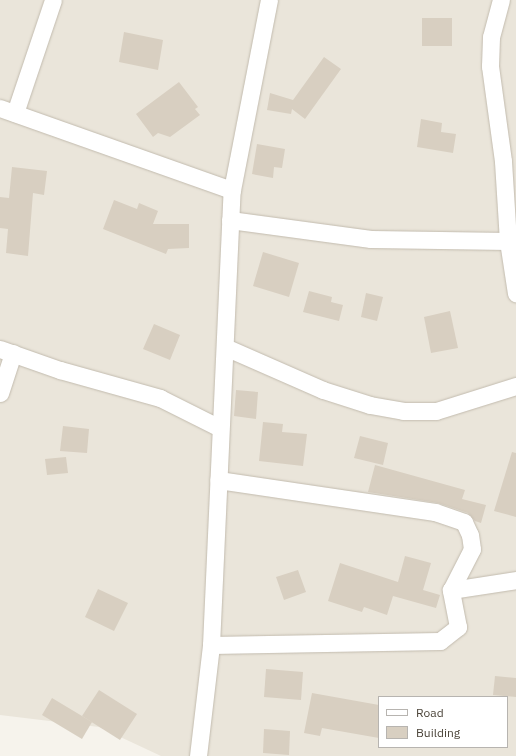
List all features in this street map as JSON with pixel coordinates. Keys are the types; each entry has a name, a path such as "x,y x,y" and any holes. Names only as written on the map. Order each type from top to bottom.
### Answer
{"street":[{"path":"53,0 7,110 232,190"},
{"path":"198,756 211,646 232,190 269,0"},
{"path":"501,0 491,37 490,66 503,161 508,241 516,293"},
{"path":"230,220 371,239 508,241"},
{"path":"225,347 323,390 370,405 403,411 436,411 516,386"},
{"path":"0,393 7,351 60,370 160,398 220,428"},
{"path":"211,646 440,641 458,627 451,590 472,549 470,535 464,522 436,512 218,480"},
{"path":"451,590 516,580"}],"shaded area":[{"path":"0,0 516,0 516,756 161,756 99,727 0,715"}],"building":[{"path":"422,18 452,18 452,46 422,46"},
{"path":"124,32 163,40 158,70 119,62"},
{"path":"324,57 341,69 305,119 292,109 291,114 267,110 270,93 293,100"},
{"path":"179,82 198,107 195,109 200,115 170,137 158,133 153,137 136,114"},
{"path":"421,119 442,123 441,132 456,134 453,153 417,147"},
{"path":"257,144 285,149 282,168 274,167 273,178 252,174"},
{"path":"12,167 47,171 44,195 33,193 28,256 6,253 8,229 0,228 0,197 9,198"},
{"path":"114,200 137,209 139,203 158,211 153,224 189,224 189,248 168,249 166,254 103,229"},
{"path":"263,252 299,263 289,297 253,286"},
{"path":"309,291 332,297 331,302 343,305 339,321 303,312"},
{"path":"366,293 383,297 377,321 361,317"},
{"path":"450,311 458,348 431,353 424,317"},
{"path":"154,324 180,335 170,360 143,349"},
{"path":"236,390 258,392 256,419 234,416"},
{"path":"263,422 283,424 282,432 307,434 303,466 259,461"},
{"path":"63,426 89,429 87,453 60,451"},
{"path":"360,436 388,443 383,465 354,458"},
{"path":"512,452 516,453 516,517 494,511"},
{"path":"66,457 68,473 47,475 45,459"},
{"path":"375,465 465,490 462,499 486,505 481,523 475,521 468,513 438,503 368,492"},
{"path":"405,556 431,563 423,590 440,595 436,608 393,596 387,615 364,607 362,612 328,601 340,563 398,582"},
{"path":"298,570 306,592 284,600 276,577"},
{"path":"98,589 128,603 114,631 85,617"},
{"path":"266,669 303,672 301,700 264,697"},
{"path":"495,676 516,678 516,697 493,695"},
{"path":"99,690 137,714 120,740 82,716"},
{"path":"312,693 378,705 378,738 322,728 320,736 304,733"},
{"path":"52,698 92,722 82,739 42,715"},
{"path":"264,729 290,731 289,755 263,753"}]}
